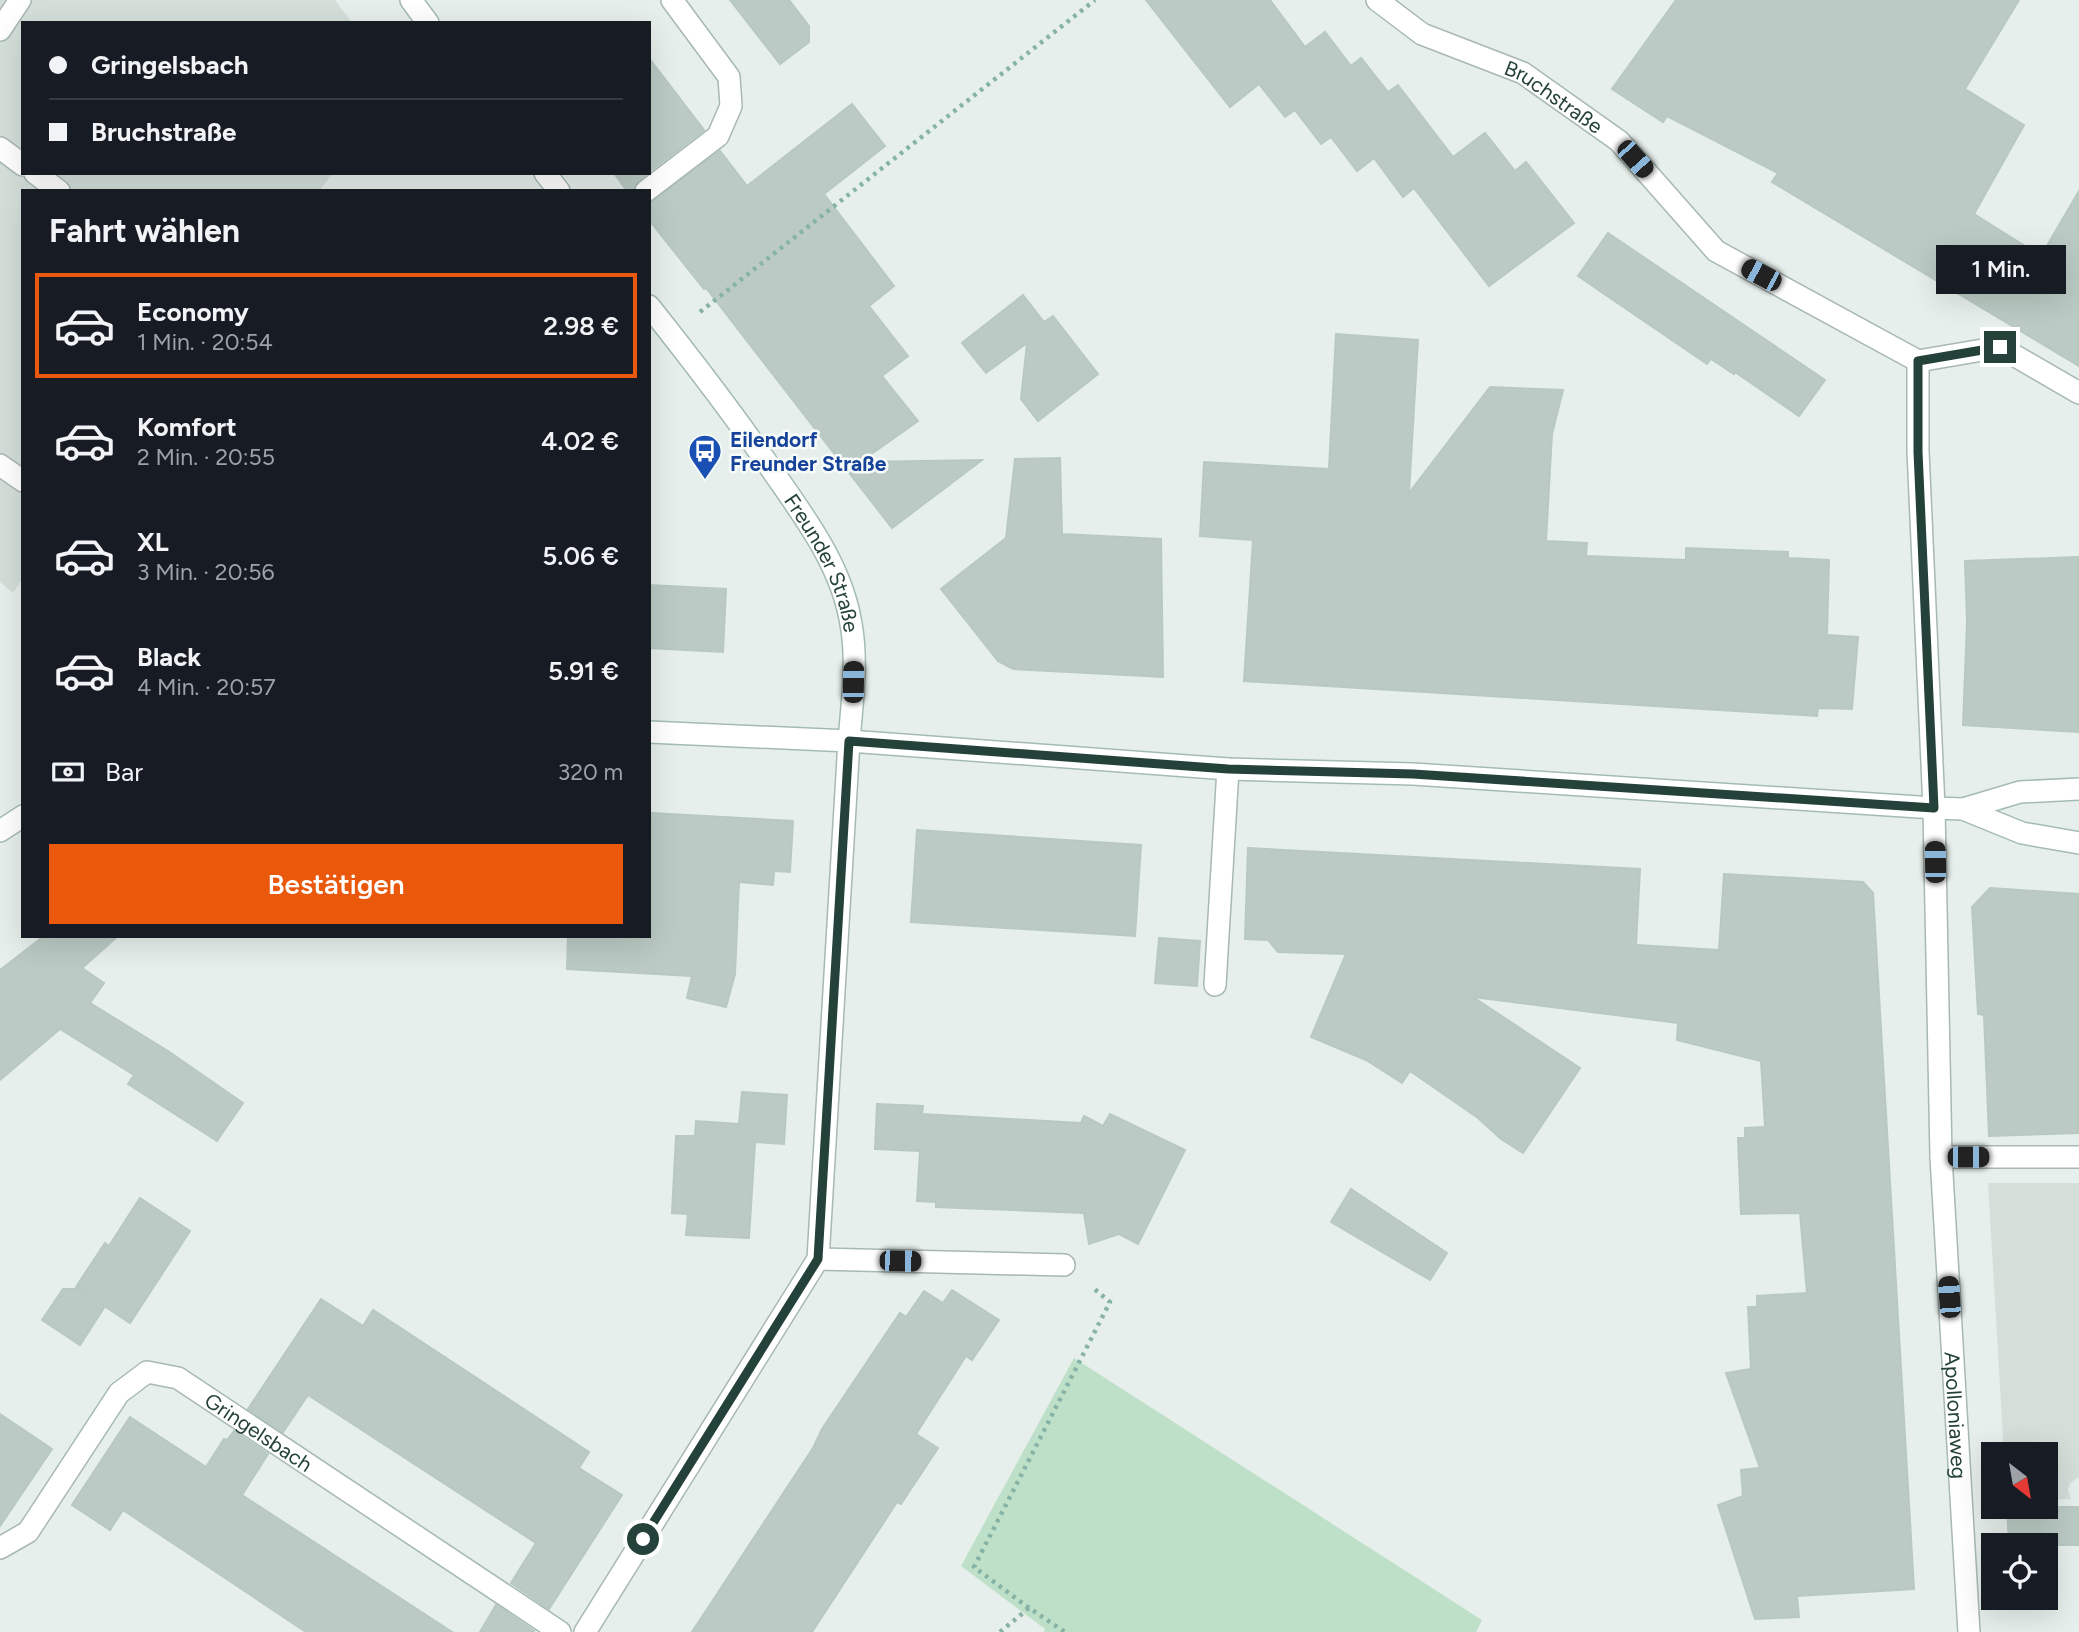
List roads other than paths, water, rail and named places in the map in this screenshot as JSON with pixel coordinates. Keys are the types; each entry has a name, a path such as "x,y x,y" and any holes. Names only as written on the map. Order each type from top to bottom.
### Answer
{"street":[{"path":"0,30 20,0"},
{"path":"411,0 427,21"},
{"path":"649,189 718,136 731,106 729,78 671,0"},
{"name":"Bruchstraße","path":"1377,0 1422,34 1523,73 1619,141 1716,251 1918,361"},
{"path":"0,148 21,164"},
{"path":"38,175 56,189"},
{"path":"547,175 557,189"},
{"name":"Freunder Straße","path":"651,308 775,474 812,527 836,573 851,623 854,656 849,741"},
{"path":"1934,808 1918,452 1918,361 2000,347 2079,393"},
{"path":"0,466 21,480"},
{"path":"651,732 849,741 1228,769 1413,774 1934,808 1963,809 2020,792 2079,789"},
{"path":"585,1632 818,1259 849,741"},
{"path":"1215,985 1228,769"},
{"name":"Apolloniaweg","path":"1934,808 1941,1157 1969,1632"},
{"path":"1963,809 2022,833 2079,843"},
{"path":"0,831 21,817"},
{"path":"1941,1157 2079,1157"},
{"path":"818,1259 1064,1265"},
{"name":"Gringelsbach","path":"0,1548 28,1532 119,1393 147,1372 178,1378 560,1632"}],"place":[{"name":"Eilendorf Freunder Straße","path":"705,481"}]}
